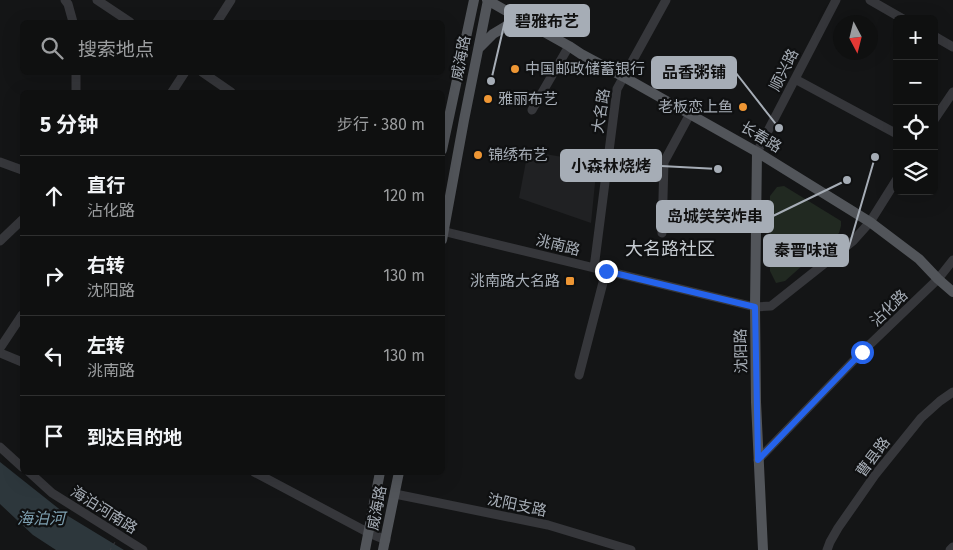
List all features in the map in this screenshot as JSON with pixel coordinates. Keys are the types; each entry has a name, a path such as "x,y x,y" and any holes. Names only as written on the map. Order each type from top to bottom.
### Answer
{"main road":[{"name":"威海路","path":"445,136 474,0"},
{"name":"威海路","path":"445,223 488,0"},
{"name":"长春路","path":"488,0 757,152 870,222 918,258 953,292"},
{"path":"478,49 493,34 520,18"},
{"name":"沈阳路","path":"757,152 755,307 758,460 763,550"},
{"name":"威海路","path":"365,550 379,475"},
{"name":"威海路","path":"384,545 398,475"}],"street":[{"path":"218,20 231,0"},
{"name":"大名路","path":"594,268 617,89 666,0"},
{"name":"顺兴路","path":"757,152 836,0"},
{"path":"870,0 896,15"},
{"path":"69,1 73,20"},
{"path":"99,1 127,20"},
{"path":"938,38 953,47"},
{"path":"532,110 569,46"},
{"path":"76,75 76,90"},
{"path":"173,90 183,75"},
{"path":"206,75 229,90"},
{"path":"794,79 893,132"},
{"path":"938,114 953,92"},
{"path":"662,233 664,162 690,114"},
{"path":"0,162 20,169"},
{"path":"755,307 771,306 853,241 870,222 893,185"},
{"path":"0,241 20,222"},
{"name":"洮南路","path":"445,234 755,307"},
{"name":"沾化路","path":"758,460 862,352 938,279 953,260"},
{"path":"579,375 606,271"},
{"path":"0,348 20,319"},
{"path":"0,353 20,361"},
{"name":"曹县路","path":"827,550 838,528 915,425 927,412 953,392"},
{"path":"0,447 20,465"},
{"name":"海泊河南路","path":"32,475 52,493 143,550"},
{"path":"260,475 369,533 384,545"},
{"name":"沈阳支路","path":"395,494 548,526 631,550"},
{"path":"950,550 953,547"}],"path":[{"path":"110,550 116,542"}],"shaded area":[{"path":"528,151 597,163 591,223 519,198"},
{"path":"784,186 841,221 841,226 839,233 785,281 776,283 770,271 770,196 777,187"}],"water":[{"name":"海泊河","path":"0,462 68,516 124,550 56,550 33,535 0,504"}],"place":[{"name":"中国邮政储蓄银行","path":"515,69"},
{"name":"碧雅布艺","path":"491,81"},
{"name":"雅丽布艺","path":"488,99"},
{"name":"老板恋上鱼","path":"743,107"},
{"name":"品香粥铺","path":"779,128"},
{"name":"锦绣布艺","path":"478,155"},
{"name":"秦晋味道","path":"875,157"},
{"name":"小森林烧烤","path":"718,169"},
{"name":"岛城笑笑炸串","path":"847,180"},
{"name":"洮南路大名路","path":"570,281"}],"district":[{"name":"大名路社区","path":"670,249"}],"route":[{"path":"606,271 755,307 758,460 862,352"}]}
